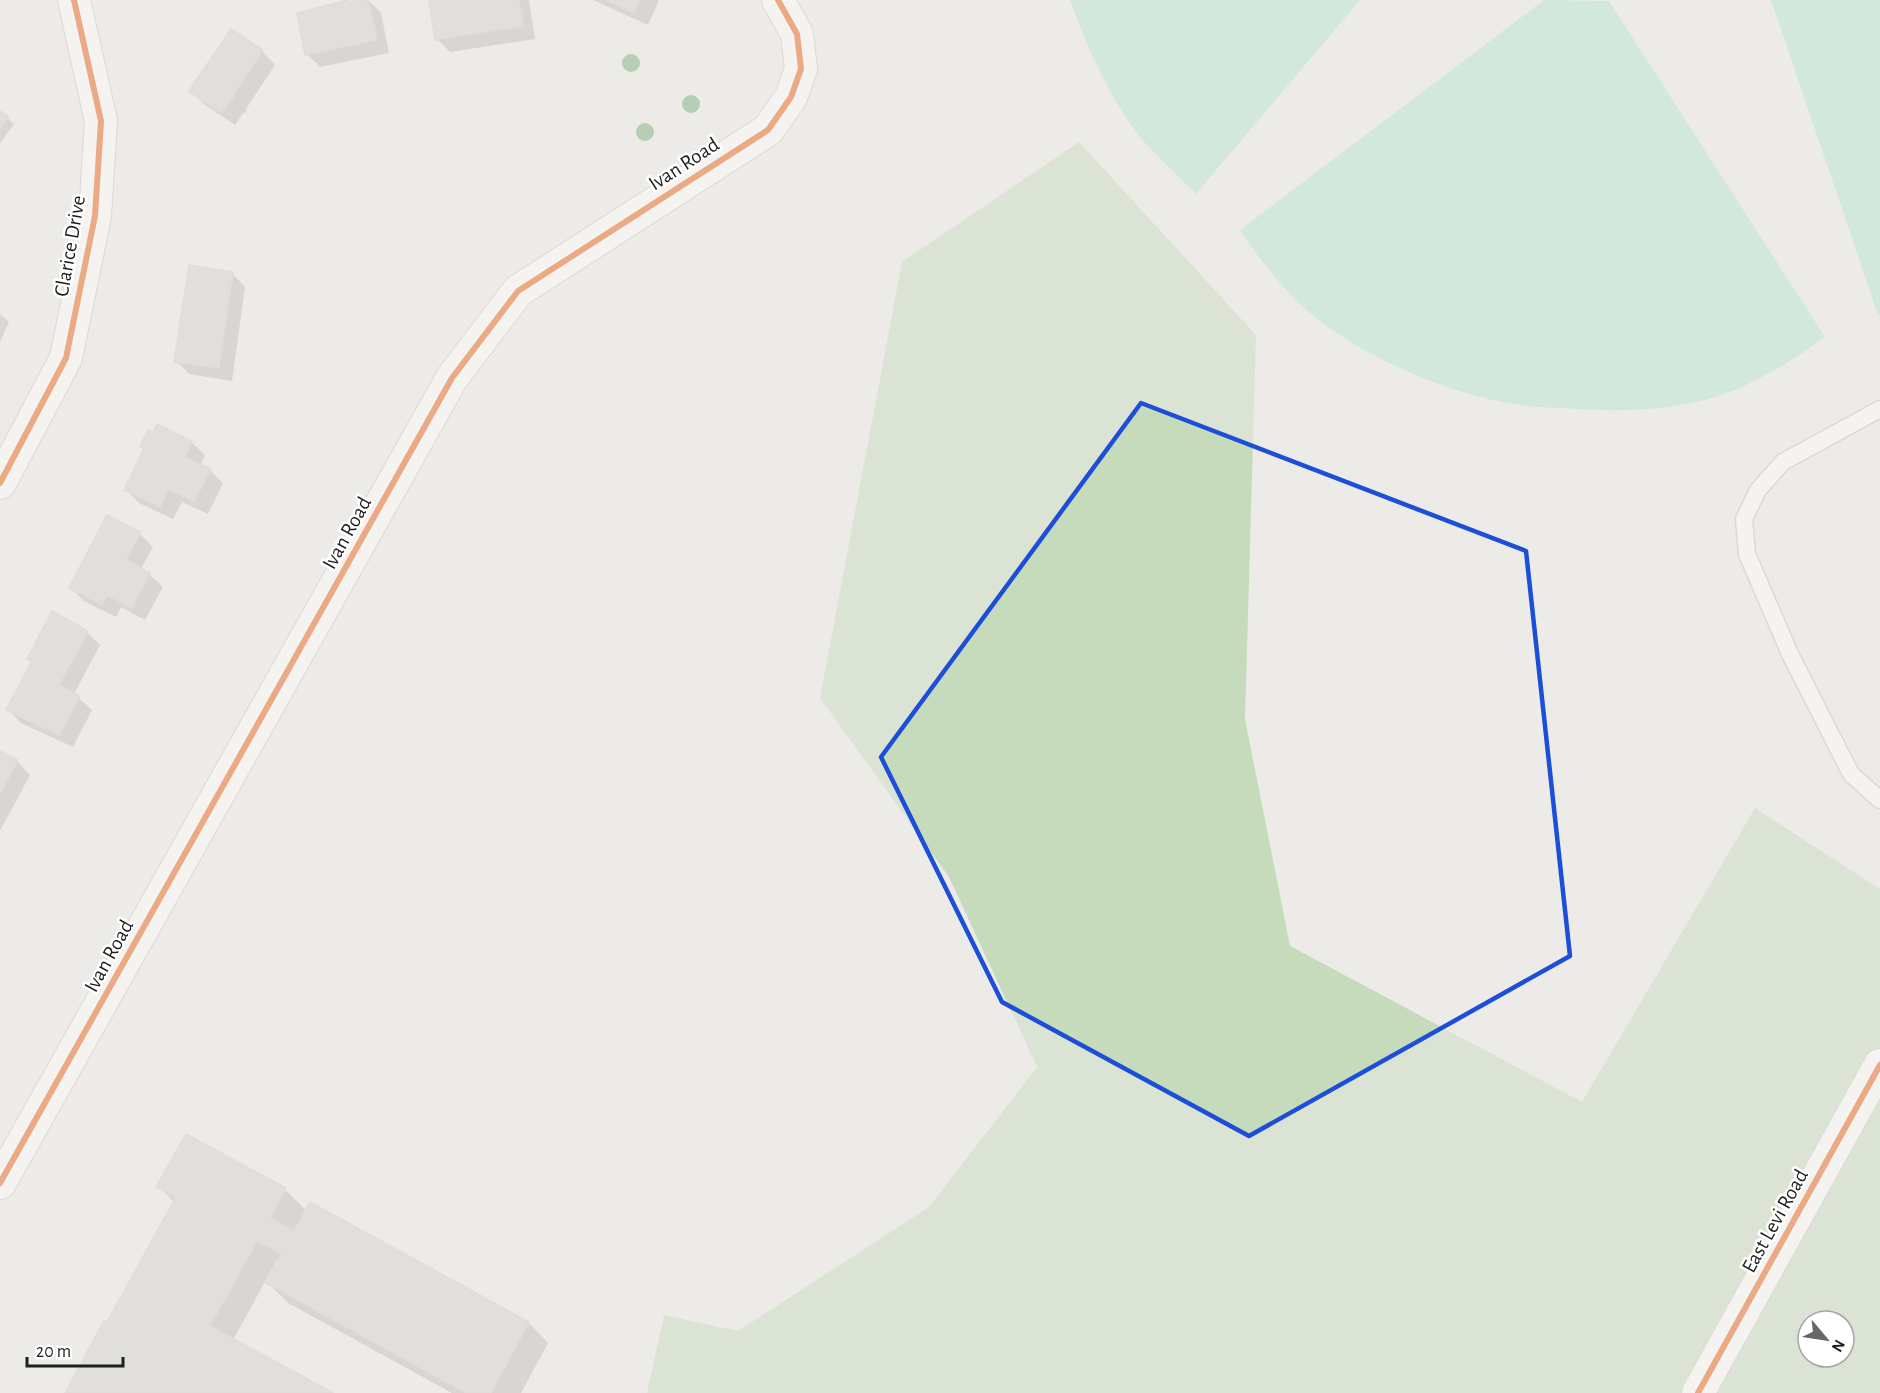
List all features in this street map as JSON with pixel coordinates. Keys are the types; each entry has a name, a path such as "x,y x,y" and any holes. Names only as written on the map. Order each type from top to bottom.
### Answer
{"street":[{"name":"Clarice Drive","path":"0,483 66,358 95,216 101,121 74,0"},
{"name":"Ivan Road","path":"0,1183 452,378 518,291 768,130 791,97 801,69 797,34 778,0"},
{"name":"East Levi Road","path":"1698,1393 1880,1065"}],"lane":[{"path":"1880,409 1783,462 1758,490 1744,519 1746,554 1790,654 1851,774 1880,800"}],"highlighted area":[{"path":"1141,403 1526,551 1570,956 1249,1136 1002,1002 881,757"}],"green space":[{"path":"1070,0 1360,0 1196,194 1133,128 1111,94"},
{"path":"1544,0 1609,1 1825,337 1790,361 1753,382 1710,399 1673,406 1615,410 1527,406 1462,392 1371,354 1319,320 1274,276 1240,230"},
{"path":"1771,0 1880,0 1880,314 1878,315"},
{"path":"1079,142 1256,335 1245,719 1290,946 1582,1102 1755,808 1880,889 1880,1393 647,1393 664,1315 738,1331 929,1207 1037,1067 949,877 820,698 902,262"}],"building":[{"path":"348,0 349,2 368,0 377,40 305,55 297,13"},
{"path":"429,0 519,0 523,26 435,40"},
{"path":"606,0 640,0 634,13"},
{"path":"231,29 263,50 233,95 235,96 221,113 189,91"},
{"path":"0,111 9,117 0,129"},
{"path":"189,265 233,272 219,368 174,362"},
{"path":"157,424 192,441 185,457 211,469 194,502 168,489 160,507 124,490 144,449 140,446 148,430 153,432"},
{"path":"107,515 141,532 126,560 150,573 132,608 107,595 102,605 69,588"},
{"path":"52,611 88,631 59,685 80,696 59,735 6,710 32,661 27,659"},
{"path":"0,751 18,760 0,794"},
{"path":"186,1134 286,1188 270,1218 294,1231 310,1202 529,1322 491,1393 466,1393 266,1283 282,1254 257,1241 210,1326 333,1393 65,1393 176,1197 156,1187"}],"cycle path":[{"path":"0,483 66,358 95,216 101,121 74,0"},
{"path":"0,1183 452,378 518,291 768,130 791,97 801,69 797,34 778,0"},
{"path":"1698,1393 1880,1065"}]}
